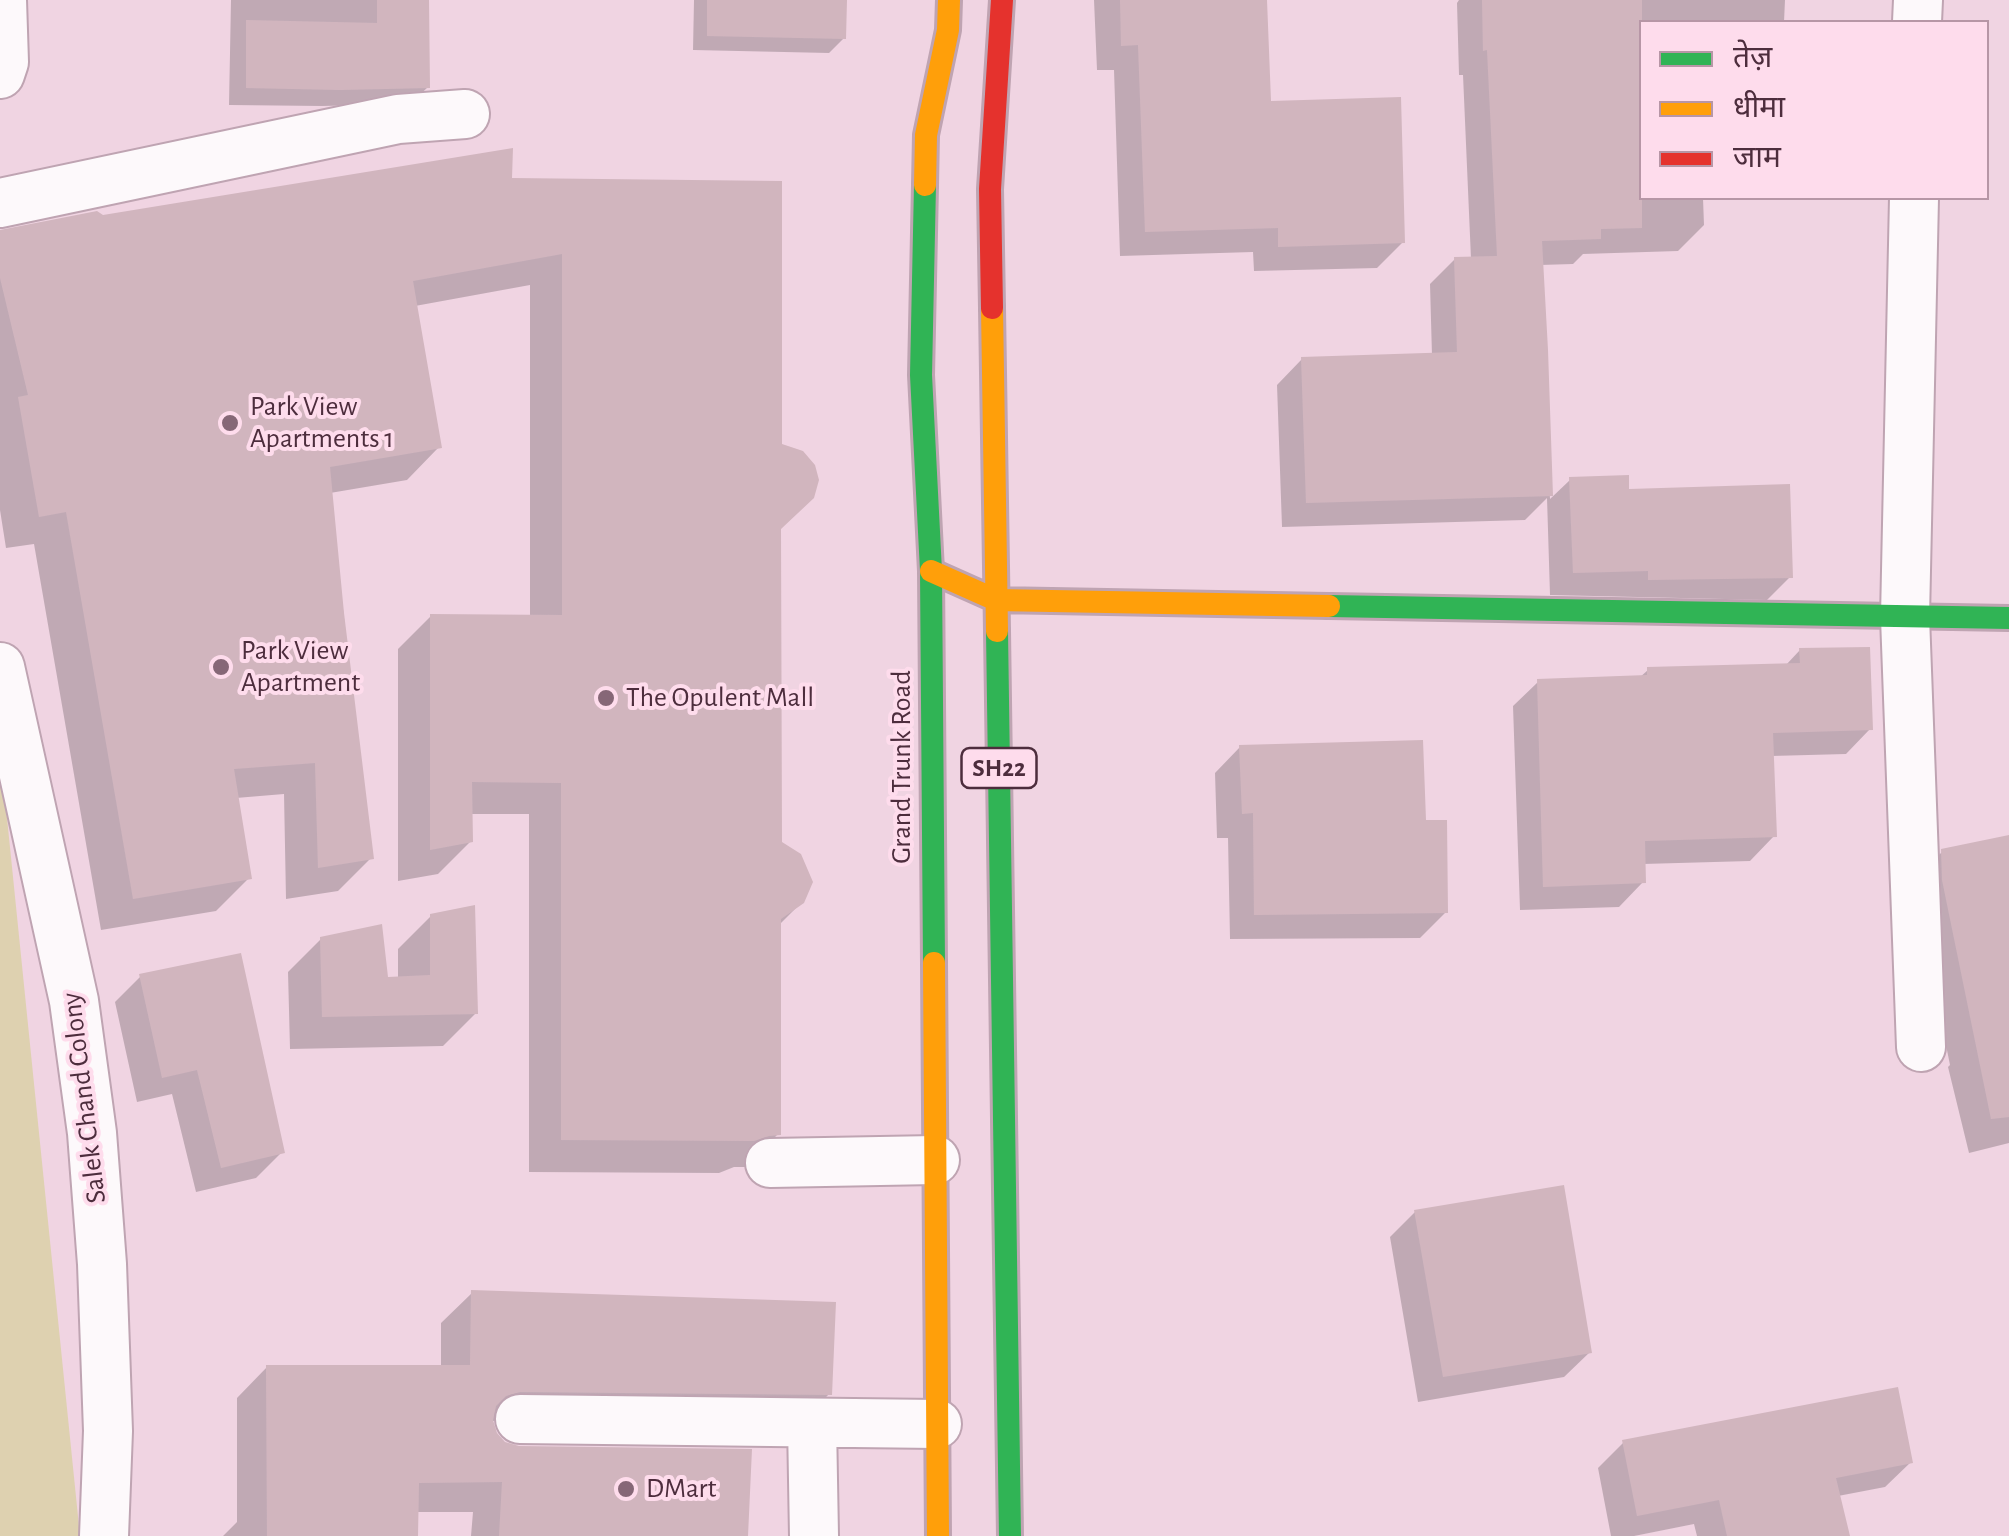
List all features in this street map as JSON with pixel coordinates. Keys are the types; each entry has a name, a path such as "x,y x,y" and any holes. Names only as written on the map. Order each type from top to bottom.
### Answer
{"main road":[{"name":"Grand Trunk Road","path":"938,1536 931,572 921,375 926,135 948,30 948,0"},
{"name":"SH22","path":"1002,0 990,190 1010,1536"},
{"path":"931,572 996,600 2009,618"}],"street":[{"path":"0,74 4,62 2,0"},
{"path":"0,202 398,119 465,114"},
{"path":"1914,200 1905,617 1921,1046"},
{"name":"Salek Chand Colony","path":"0,667 74,1002 92,1133 108,1412 104,1536"},
{"path":"770,1162 935,1160"},
{"path":"520,1419 938,1424"},
{"path":"812,1422 814,1536"}],"shaded area":[{"path":"0,749 80,1536 0,1536"}],"building":[{"path":"377,0 429,0 430,88 246,88 246,20 377,23"},
{"path":"707,0 847,0 846,39 707,36"},
{"path":"1120,0 1267,0 1271,101 1401,97 1405,243 1278,247 1278,228 1145,232 1138,45 1121,46"},
{"path":"1482,0 1642,0 1642,228 1601,229 1601,239 1542,241 1553,496 1306,503 1301,357 1457,352 1454,257 1497,256 1487,50 1483,51"},
{"path":"513,148 512,178 782,181 782,444 803,451 815,465 819,480 814,498 781,529 782,842 801,854 813,882 804,903 781,919 781,1135 754,1141 561,1140 561,783 472,782 473,842 430,850 430,614 562,615 562,254 413,281 442,448 330,467 374,859 318,868 315,763 234,769 252,879 133,899 66,512 39,517 18,397 28,395 0,278 0,230 97,211 103,215"},
{"path":"1629,475 1629,489 1790,484 1793,578 1648,580 1648,571 1573,573 1569,477"},
{"path":"1870,647 1873,730 1773,733 1777,837 1645,841 1646,883 1543,887 1537,679 1647,675 1647,667 1800,663 1799,648"},
{"path":"1423,740 1426,820 1447,820 1448,913 1254,915 1253,813 1242,814 1239,745"},
{"path":"2009,835 2009,1117 1991,1119 1942,880 1941,849"},
{"path":"475,905 478,1014 322,1017 320,937 382,924 388,977 430,975 430,914"},
{"path":"241,953 285,1153 221,1168 197,1070 162,1078 139,974"},
{"path":"1564,1185 1592,1353 1443,1377 1414,1210"},
{"path":"471,1290 836,1302 832,1395 520,1392 506,1396 496,1406 493,1420 497,1433 505,1442 519,1446 752,1449 748,1536 499,1536 502,1482 419,1483 418,1536 267,1536 266,1365 470,1365"},
{"path":"1898,1387 1913,1463 1836,1478 1850,1536 1727,1536 1719,1500 1637,1516 1622,1440"}],"traffic: fast":[{"path":"925,185 921,375 931,571 934,963"},
{"path":"1329,606 2009,618"},
{"path":"997,631 1010,1536"}],"traffic: slow":[{"path":"925,185 926,135 948,30 949,0"},
{"path":"992,308 997,631"},
{"path":"931,571 996,600 1329,606"},
{"path":"934,963 938,1536"}],"traffic: jam":[{"path":"992,308 990,189 1002,0"}],"place":[{"name":"Park View Apartments 1","path":"230,423"},
{"name":"Park View Apartment","path":"221,667"},
{"name":"The Opulent Mall","path":"606,698"},
{"name":"DMart","path":"626,1489"}]}
